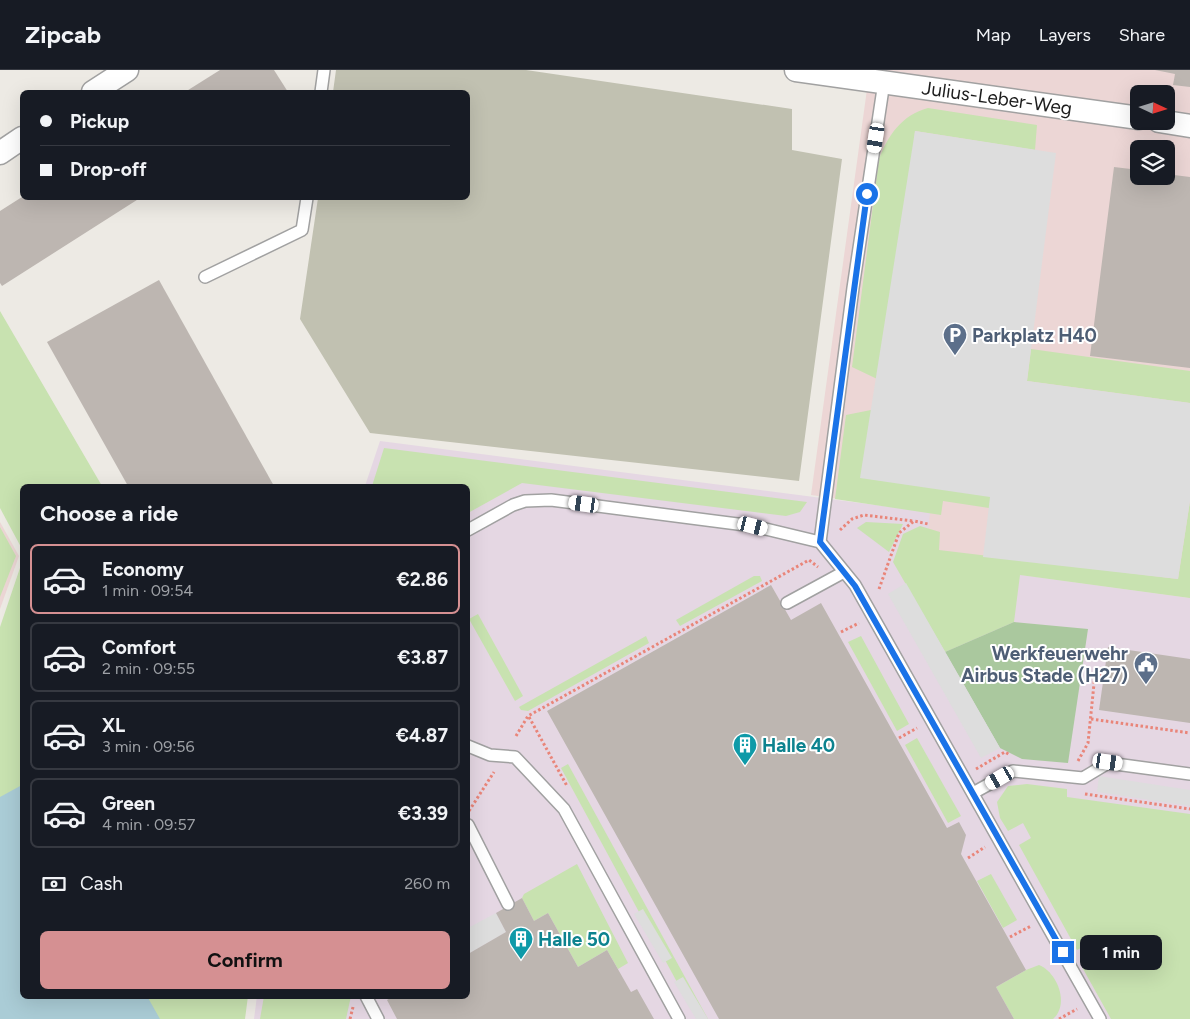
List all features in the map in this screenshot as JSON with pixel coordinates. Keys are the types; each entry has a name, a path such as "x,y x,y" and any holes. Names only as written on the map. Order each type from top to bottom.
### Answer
{"street":[{"path":"96,90 127,70"},
{"name":"Julius-Leber-Weg","path":"796,70 885,76 1130,117"},
{"path":"1175,124 1190,126"},
{"path":"0,153 20,139"}],"lane":[{"path":"321,90 324,70"},
{"path":"820,542 853,288 885,76"},
{"path":"205,277 302,230 306,200"},
{"path":"470,529 512,505 525,501 551,500 753,526 820,542 855,586 973,794 1096,1018"},
{"path":"786,603 844,572"},
{"path":"470,747 490,755 515,757 564,809 679,1019"},
{"path":"973,794 1014,771 1082,778 1108,762 1190,774"},
{"path":"470,829 508,904"},
{"path":"368,999 378,1019"}],"path":[{"path":"840,530 852,519 864,515 928,524"},
{"path":"879,589 899,533 914,521"},
{"path":"516,736 528,716 809,560"},
{"path":"841,632 855,624 864,622"},
{"path":"1078,762 1088,743 1095,674 1101,676"},
{"path":"528,716 570,792"},
{"path":"1091,719 1190,733"},
{"path":"898,738 922,725"},
{"path":"974,770 1005,752"},
{"path":"470,811 494,771"},
{"path":"1082,794 1190,809"},
{"path":"968,858 988,845"},
{"path":"1010,937 1032,926"},
{"path":"1060,1019 1078,1008"}],"shaded area":[{"path":"336,70 526,70 792,109 792,150 842,159 799,481 370,433 300,319 318,200 470,200 470,90 333,90"},
{"path":"782,70 1190,70 1190,598 925,562 929,512 811,495 868,82"},
{"name":"Parkplatz H40","path":"915,131 1056,153 1027,381 1190,403 1190,501 1178,579 983,557 990,497 860,478"},
{"path":"380,441 930,512 925,562 1190,598 1190,1019 254,1019 257,999 470,999 470,484 366,484"},
{"path":"0,522 19,556 0,609"},
{"path":"906,583 1000,748 981,758 888,594"},
{"path":"1099,776 1190,790 1190,806 1097,792"},
{"path":"643,909 672,958 663,963 634,914"},
{"path":"496,913 506,932 470,953 470,927"},
{"path":"683,977 708,1019 696,1019 674,982"}],"green space":[{"path":"928,108 1037,125 1035,150 915,131 894,387 852,367 879,159 897,127 919,111"},
{"path":"0,311 101,484 20,484 20,545 0,508"},
{"path":"1031,349 1190,371 1190,403 1027,381"},
{"path":"891,406 991,497 989,508 943,501 941,515 835,499 846,415"},
{"path":"384,448 807,502 800,512 786,516 522,483 470,512 470,484 373,484"},
{"path":"1190,501 1190,598 1020,575 1014,622 945,652 893,562 903,534 920,526 940,532 939,550 1178,579"},
{"path":"866,522 903,524 889,552 857,528"},
{"path":"0,527 16,556 0,597"},
{"path":"20,568 20,999 248,999 245,1019 0,1019 0,627"},
{"path":"754,576 760,576 762,581 680,626 676,620"},
{"path":"478,614 523,696 515,701 470,621 470,618"},
{"path":"1014,622 1088,629 1068,763 1022,759 1000,748 945,652"},
{"path":"646,636 649,643 528,711 521,710 519,707"},
{"path":"861,636 909,724 897,731 848,642"},
{"path":"917,738 961,816 948,823 905,745"},
{"path":"568,764 708,1019 697,1019 561,768"},
{"path":"1027,784 1067,789 1067,797 1190,814 1190,1019 1111,1019 1082,967 1101,956 1093,942 1077,950 1019,845 1031,838 1023,823 1008,831 1000,818 997,802 1008,786"},
{"path":"577,864 628,963 618,969 607,950 578,967 548,913 534,921 522,898 524,894"},
{"path":"991,874 1017,920 1003,928 977,881"},
{"path":"1039,965 1051,974 1056,981 1061,997 1058,1013 1053,1019 1014,1019 996,987"},
{"path":"263,999 350,999 346,1019 260,1019"}],"water":[{"path":"20,786 20,999 149,999 160,1019 0,1019 0,797"}],"building":[{"path":"220,70 274,70 287,90 188,90"},
{"path":"1155,70 1190,70 1190,87 1173,85 1175,74"},
{"path":"1114,167 1130,169 1130,185 1175,185 1175,175 1190,177 1190,368 1090,356"},
{"path":"20,198 20,200 137,200 2,286 0,283 0,211"},
{"path":"159,280 273,484 127,484 47,342"},
{"name":"Halle 40","path":"771,585 791,620 821,603 947,828 959,822 966,835 961,854 1026,970 996,987 1014,1019 719,1019 547,711"},
{"name":"Werkfeuerwehr Airbus Stade (H27)","path":"1108,647 1190,659 1190,723 1099,710"},
{"name":"Halle 50","path":"522,898 534,921 548,913 578,967 607,950 631,992 637,989 654,1019 397,1019 387,1000 389,999 470,999 470,953 506,932 496,913"}],"place":[{"name":"Parkplatz H40","path":"955,356"},
{"name":"Werkfeuerwehr Airbus Stade (H27)","path":"1146,685"},
{"name":"Halle 40","path":"745,766"},
{"name":"Halle 50","path":"521,960"}],"route":[{"path":"867,194 824,498 820,542 855,586 1063,952"}]}
